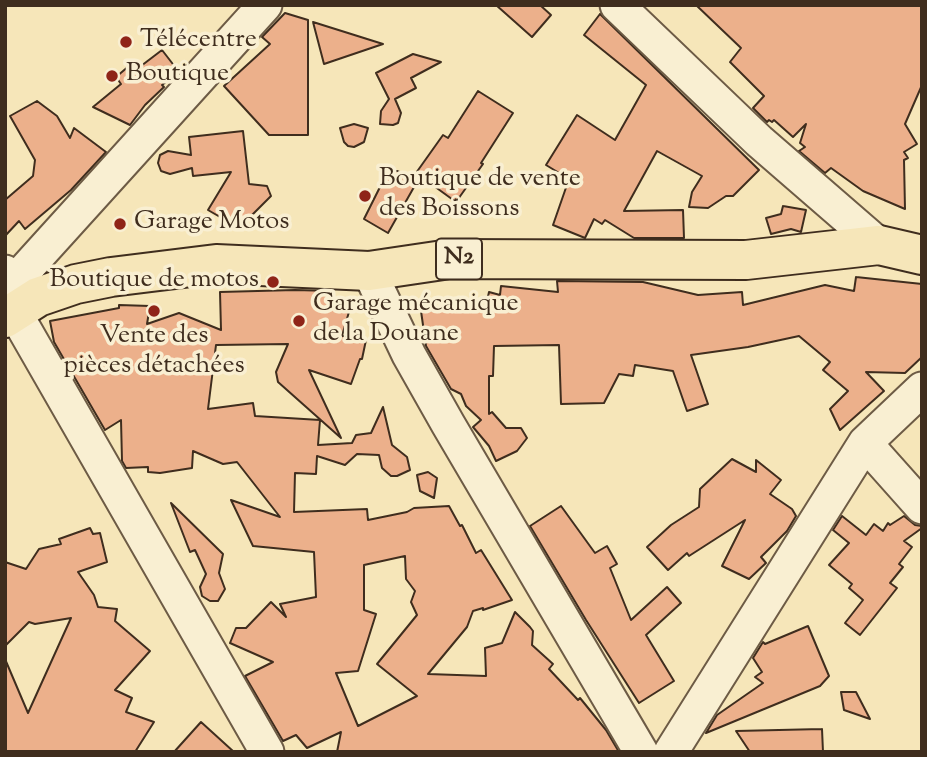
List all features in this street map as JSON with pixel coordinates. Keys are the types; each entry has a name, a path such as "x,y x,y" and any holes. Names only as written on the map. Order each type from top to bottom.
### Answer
{"highway":[{"name":"N2","path":"10,296 38,297 76,284 216,264 369,271 450,259 746,260 879,245 922,255"}],"street":[{"path":"265,5 10,296 267,752"},
{"path":"617,5 759,141 879,245"},
{"path":"369,271 428,390 641,752"},
{"path":"671,752 866,443 922,389"},
{"path":"866,443 922,507"}],"building":[{"path":"496,5 540,5 551,15 532,37"},
{"path":"696,5 922,5 922,85 905,124 917,144 904,152 908,158 904,160 905,209 863,191 831,168 825,173 799,151 805,147 800,143 806,124 793,137 774,120 767,122 753,108 764,96 730,62 741,48"},
{"path":"285,13 308,20 308,135 269,135 224,86 270,44 262,37"},
{"path":"600,14 759,170 733,196 726,196 708,208 689,207 692,192 702,176 657,151 624,211 683,210 684,238 634,238 605,220 602,224 594,219 585,238 553,225 569,179 546,165 577,115 615,140 646,85 584,35"},
{"path":"313,22 383,44 324,64"},
{"path":"162,50 179,72 162,85 164,87 145,105 130,125 93,107 121,84 116,77 136,60 141,66"},
{"path":"413,54 441,62 411,78 416,88 395,99 401,113 398,123 380,124 381,111 389,99 376,73"},
{"path":"478,91 513,113 481,163 483,164 456,202 416,173 443,135 448,138"},
{"path":"37,101 57,116 70,138 74,128 106,152 71,190 25,229 19,221 5,236 5,200 33,176 35,160 10,116"},
{"path":"354,124 368,128 364,142 354,147 344,142 340,128"},
{"path":"243,131 249,184 267,186 271,196 239,228 208,210 231,172 193,176 192,168 170,174 161,171 158,163 160,155 168,151 191,155 189,137"},
{"path":"391,171 418,180 388,233 364,219 387,173"},
{"path":"783,206 806,210 801,232 791,229 771,234 766,218 781,214"},
{"path":"856,277 922,284 922,357 905,373 866,372 884,391 840,430 830,409 848,391 823,370 830,362 799,336 691,355 708,404 687,411 673,371 635,365 633,376 619,374 604,403 561,404 559,345 494,346 493,376 489,376 489,414 492,412 506,428 521,428 527,438 517,451 496,461 489,446 473,427 481,420 466,406 461,394 451,389 426,346 421,311 486,306 489,292 500,295 501,286 558,292 557,281 643,282 698,295 742,292 743,305 825,285 854,291"},
{"path":"332,291 333,305 353,298 342,336 366,340 362,359 351,384 309,370 341,438 278,382 276,372 288,344 216,345 208,409 253,403 255,416 320,420 318,445 352,443 356,435 371,433 383,407 392,445 407,457 410,470 391,476 382,468 379,455 357,454 345,465 317,456 316,474 295,473 294,512 367,509 368,520 407,512 414,508 449,506 476,553 481,550 512,600 473,611 467,627 428,674 486,676 485,648 502,643 515,612 533,631 532,645 553,664 549,669 578,700 580,698 606,730 619,752 337,752 341,732 307,748 296,735 283,741 245,676 273,662 230,643 236,628 246,628 271,602 286,617 280,604 316,597 314,552 253,546 231,500 280,517 237,462 223,464 193,451 192,468 160,473 148,472 148,467 126,468 122,461 121,420 105,430 54,342 50,321 119,308 119,305 150,306 147,324 179,313 221,330 220,292","holes":["405,556 406,579 415,591 411,602 417,615 377,664 417,696 358,726 336,673 358,671 376,614 364,610 364,565"]},
{"path":"732,459 756,472 756,460 781,480 770,494 792,509 796,516 787,531 761,557 766,563 749,579 722,566 745,520 689,556 687,553 668,570 647,547 671,525 699,507 700,489"},
{"path":"428,472 437,478 434,498 420,491 417,475"},
{"path":"171,503 223,554 219,573 225,589 218,601 210,601 202,596 200,587 206,574 195,550 190,552"},
{"path":"561,506 595,553 607,546 617,564 610,568 631,620 667,587 681,603 646,635 674,681 639,703 530,526"},
{"path":"842,516 866,535 874,524 883,531 888,523 890,525 904,516 915,525 922,526 904,541 912,547 899,564 903,567 890,583 897,588 860,635 845,623 863,600 849,588 852,584 829,565 849,543 833,530"},
{"path":"90,528 93,534 100,533 107,562 78,572 94,595 98,607 117,609 115,621 150,651 115,690 132,698 126,712 154,722 135,752 5,752 5,659 28,713 71,618 35,624 29,622 5,646 5,562 26,569 39,549 61,544 59,539"},
{"path":"808,626 829,676 820,686 706,733 717,715 763,683 755,677 762,672 753,658 763,642 765,644"},
{"path":"841,692 856,692 870,719 844,710"},
{"path":"201,722 234,752 174,752"},
{"path":"822,729 823,752 750,752 736,731"}],"place":[{"name":"Télécentre","path":"126,42"},
{"name":"Boutique","path":"112,76"},
{"name":"Boutique de vente des Boissons","path":"365,196"},
{"name":"Garage Motos","path":"120,224"},
{"name":"Boutique de motos","path":"273,282"},
{"name":"Vente des pièces détachées","path":"154,311"},
{"name":"Garage mécanique de la Douane","path":"299,321"}]}
